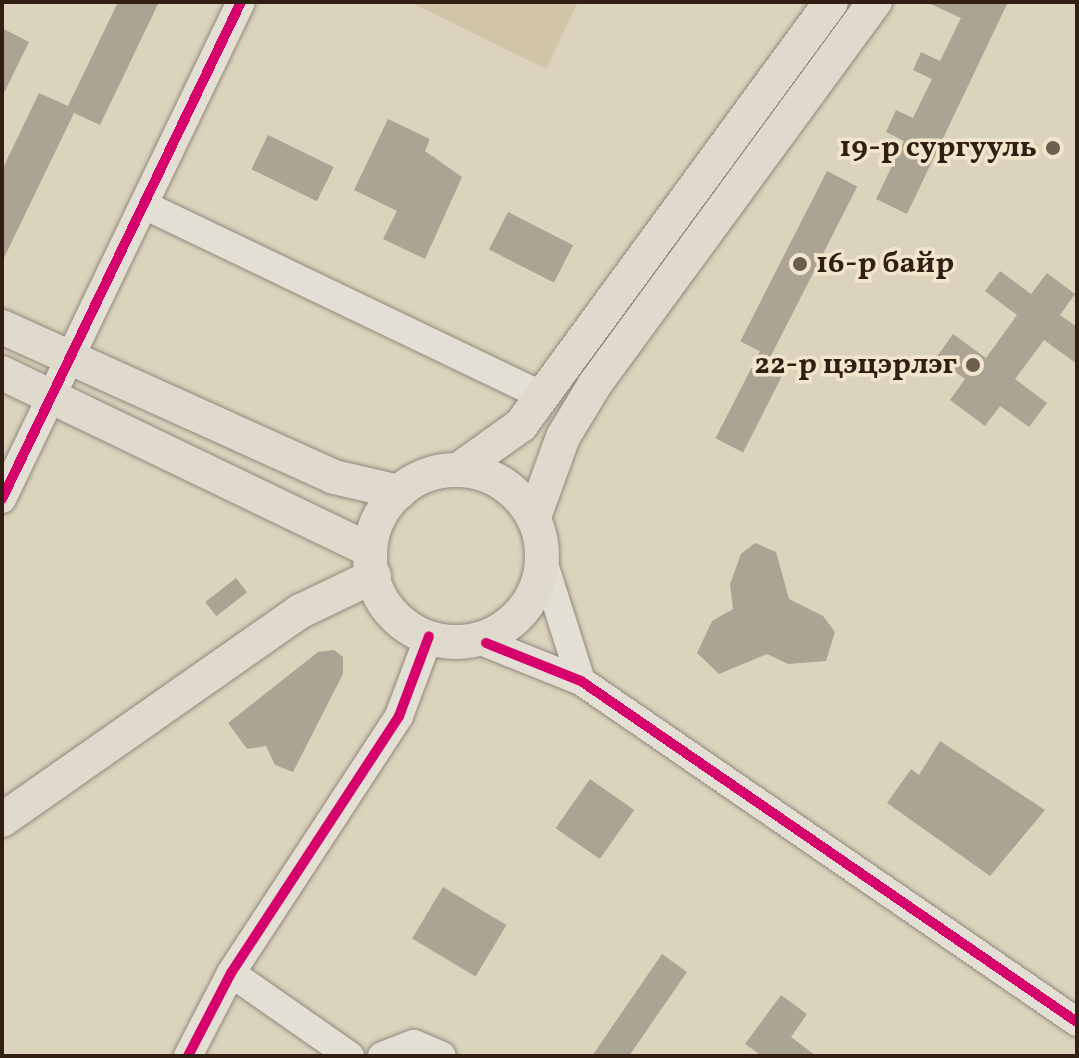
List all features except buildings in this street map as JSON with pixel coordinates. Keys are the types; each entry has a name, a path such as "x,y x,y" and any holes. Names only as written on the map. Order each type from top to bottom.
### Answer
{"main road":[{"path":"461,468 504,482 534,517 543,561 528,604 486,643 429,636 407,628 377,594 371,563 383,507 417,477 461,468 521,425 831,2"},
{"path":"534,517 563,437 595,384 875,2"},
{"path":"2,327 334,477 399,492"},
{"path":"2,373 371,563"},
{"path":"2,820 371,563"}],"street":[{"path":"2,499 241,2"},
{"path":"144,205 541,395"},
{"path":"543,561 581,681"},
{"path":"188,1056 231,973 399,716 429,636"},
{"path":"486,643 581,681 1077,1022"},
{"path":"231,973 350,1056"},
{"path":"382,1056 414,1044 442,1056"}],"shaded area":[{"path":"410,2 578,2 546,69"}],"cycle path":[{"path":"2,499 241,2"},
{"path":"188,1056 231,973 399,716 429,636"},
{"path":"486,643 581,681 1077,1022"}],"place":[{"name":"19-р сургууль","path":"1053,148"},
{"name":"16-р байр","path":"800,264"},
{"name":"22-р цэцэрлэг","path":"973,365"}]}
